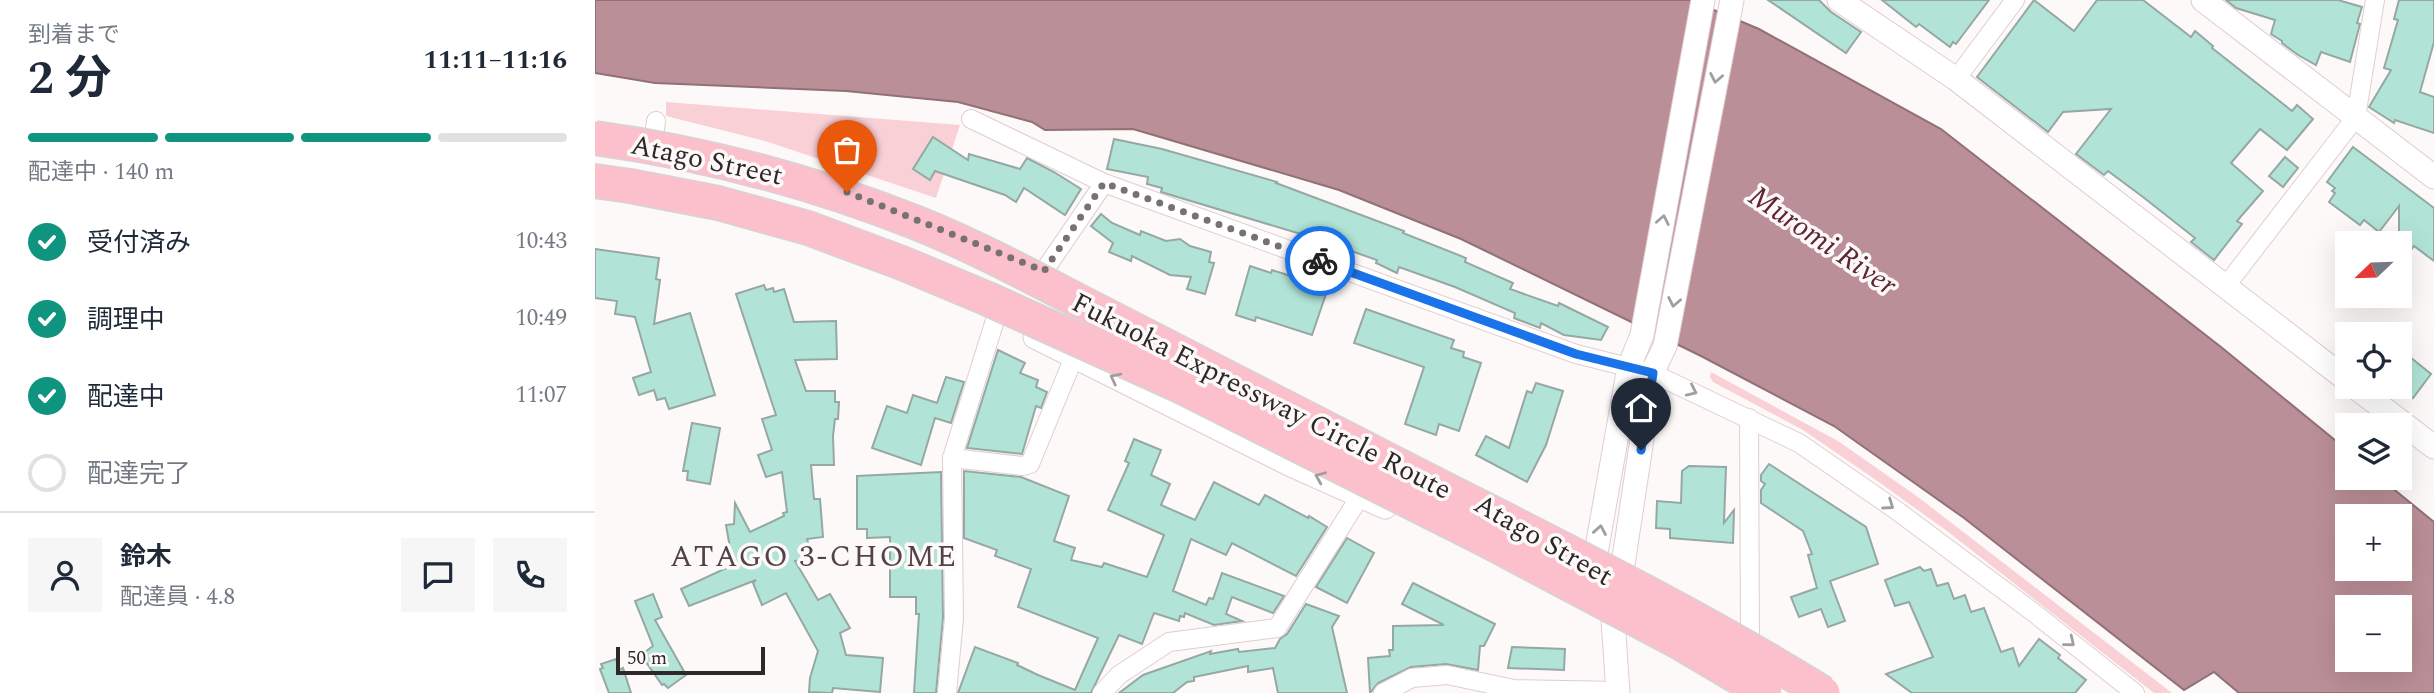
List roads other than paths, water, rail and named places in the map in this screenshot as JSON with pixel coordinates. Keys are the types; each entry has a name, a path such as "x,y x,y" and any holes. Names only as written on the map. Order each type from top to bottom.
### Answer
{"highway":[{"name":"Fukuoka Expressway Circle Route","path":"595,138 687,153 738,165 821,188 921,225 1034,277 1498,516 1771,661 1823,693"},
{"name":"Fukuoka Expressway Circle Route","path":"595,181 718,202 808,228 988,299 1178,385 1486,540 1677,641 1765,693"}],"street":[{"path":"1383,693 1412,678 1447,675 1514,689 1618,692 1613,619 1594,564 1629,367 1642,335 1703,0"},
{"path":"1839,0 1956,79 2335,371"},
{"path":"1956,79 2015,0"},
{"path":"2203,0 2434,177"},
{"path":"2225,287 2356,117 2375,0"},
{"path":"1613,619 1621,583 1653,373 1665,346 1730,6"},
{"path":"971,119 1104,183 1576,354 1653,373 1749,418 1798,443 1896,510 2033,612 2135,693"},
{"path":"653,144 656,121"},
{"name":"Atago Street","path":"595,138 653,144 750,164 847,192 1044,271 1197,354 1314,410 1594,564 1621,583 1829,693"},
{"name":"Atago Street","path":"595,181 650,189 741,210 831,239 918,275 1074,357 1289,464 1361,495 1613,619 1754,693"},
{"path":"1044,271 1104,183"},
{"path":"947,693 954,618 952,458 996,317"},
{"path":"952,458 1023,466 1030,464 1074,357"},
{"path":"2371,399 2434,447"},
{"path":"1749,418 1750,649"},
{"path":"1102,693 1119,675 1169,642 1277,628 1361,495"}],"water":[{"name":"Muromi River","path":"595,0 1690,0 1759,29 1941,129 2221,347 2335,440 2335,490 2395,490 2412,504 2335,504 2335,581 2412,581 2412,504 2434,522 2434,693 2239,693 2214,672 2184,690 1964,518 1834,426 1701,356 1461,239 1339,190 1133,129 1045,130 1032,122 958,102 846,91 655,83 595,73"}],"district":[{"name":"ATAGO 3-CHOME","path":"814,556"}]}
